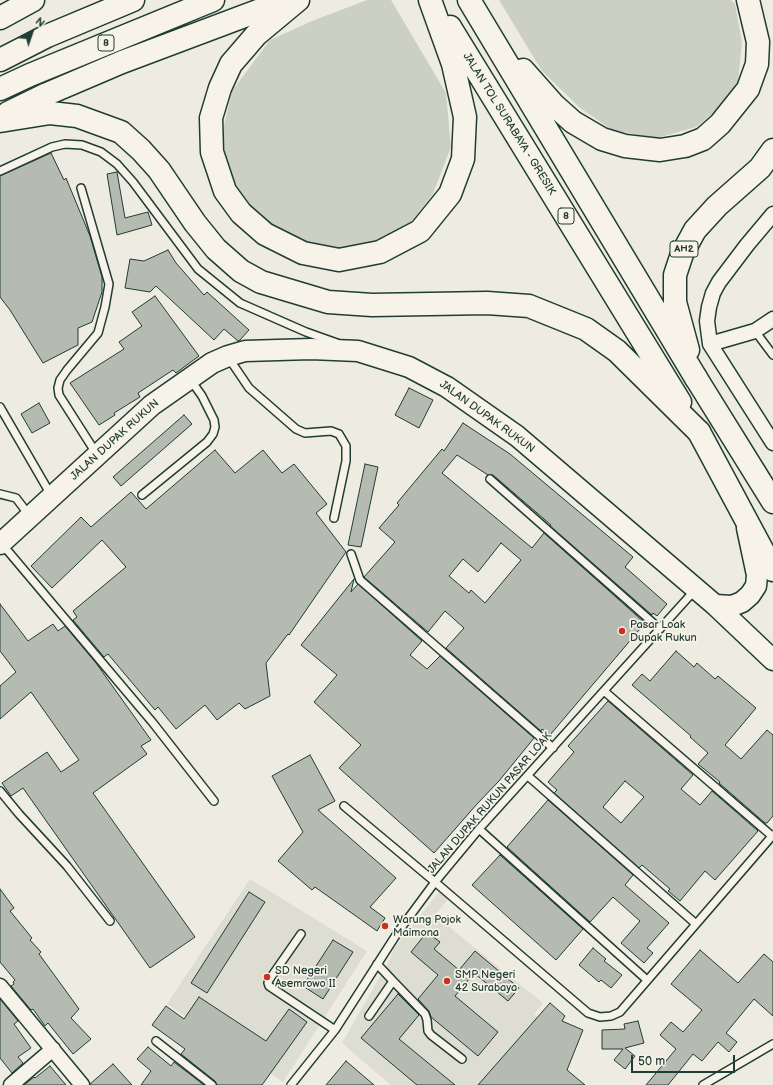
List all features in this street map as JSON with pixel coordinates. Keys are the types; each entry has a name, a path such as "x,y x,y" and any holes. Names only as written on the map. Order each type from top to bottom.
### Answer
{"main road":[{"path":"0,18 32,0"},
{"path":"0,60 47,36 133,0"},
{"name":"8","path":"0,89 37,72 213,0"},
{"path":"0,117 46,94 122,62 287,0"},
{"path":"298,0 256,34 231,64 220,88 211,118 212,152 225,191 242,213 265,234 303,253 339,260 380,252 420,231 450,194 462,159 465,117 453,64 430,0"},
{"name":"JALAN TOL SURABAYA - GRESIK","path":"433,0 699,432"},
{"path":"469,0 696,378 773,502"},
{"path":"492,37 554,104 573,122 602,139 626,146 660,150 685,146 703,139 720,124 748,89 757,64 758,42 748,0"},
{"path":"0,121 50,113 77,116 120,132 141,150 159,170 195,223 216,249 241,271 261,282 328,302 372,305 487,303 529,306 586,330 617,351 699,432 744,513 773,570"},
{"name":"AH2","path":"696,378 675,302 675,275 682,254 695,230 717,206 760,168 773,150"},
{"name":"JALAN DUPAK RUKUN","path":"1,544 152,405 212,363 245,351 311,349 358,351 409,367 454,391 517,436 769,652"},
{"path":"715,605 732,606 742,602 750,595 756,586 757,575 744,513"}],"street":[{"path":"773,214 719,282 708,307 707,321 710,344 773,443"},
{"path":"710,344 755,330 773,319"},
{"path":"0,986 82,1085"},
{"path":"11,1085 53,1049"}],"lane":[{"path":"0,171 52,147 65,144 82,145 101,152 117,164 133,182 198,269 240,303 306,332 358,351"},
{"path":"81,188 109,284 98,333 67,370 60,380 58,388 59,394 97,455"},
{"path":"755,330 773,355"},
{"path":"228,356 248,388 296,429 305,433 335,432 340,434 346,446 346,461 334,518"},
{"path":"142,495 207,442 213,434 215,427 214,420 202,396 190,379"},
{"path":"0,407 52,497"},
{"path":"490,479 660,629"},
{"path":"0,494 16,498 31,516"},
{"path":"1,544 153,723 214,801"},
{"path":"351,554 360,580 553,748"},
{"name":"JALAN DUPAK RUKUN PASAR LOAK","path":"291,1085 335,1030 377,964 435,882 479,829 696,588"},
{"path":"344,806 588,1013 600,1017 611,1016 620,1012 772,835 604,691"},
{"path":"528,776 696,924"},
{"path":"0,790 19,814 67,866 110,921"},
{"path":"479,829 647,980"},
{"path":"301,934 269,980 269,986 335,1030"},
{"path":"377,964 425,1014 430,1035 462,1059"},
{"path":"369,1016 393,981"},
{"path":"156,1041 212,1085"},
{"path":"703,1085 773,1044"}],"shaded area":[{"path":"367,0 391,0 446,93 451,147 433,194 408,226 377,246 338,255 267,228 241,202 226,165 223,130 232,91 270,40 312,21"},
{"path":"499,0 731,0 735,4 742,42 738,82 722,106 696,127 657,138 612,130 580,108 542,71"},
{"name":"SD Negeri Asemrowo II","path":"250,879 367,951 283,1082 167,1004"},
{"name":"SMP Negeri 42 Surabaya","path":"439,892 448,899 436,914 454,931 543,1003 534,1014 559,1036 520,1085 391,1085 342,1043 390,959 394,948"}],"building":[{"path":"51,153 64,180 66,178 90,236 102,277 102,292 92,322 78,328 78,345 43,363 10,310 0,297 0,176"},
{"path":"117,172 125,218 148,212 152,225 117,235 107,174"},
{"path":"168,250 176,263 204,295 207,292 249,330 240,340 238,341 224,329 214,340 156,286 150,292 125,288 130,259 144,261"},
{"path":"155,296 199,356 176,373 173,370 138,393 140,397 114,413 115,415 99,425 70,383 124,349 119,342 142,326 132,312"},
{"path":"409,388 433,400 419,428 395,415"},
{"path":"39,403 50,423 32,433 21,414"},
{"path":"184,415 192,424 121,486 113,477"},
{"path":"463,423 510,454 633,557 625,567 667,604 657,616 653,613 652,615 493,475 488,475 457,455 442,473 532,548 544,533 645,623 550,735 542,729 541,731 446,648 464,628 445,611 428,632 364,577 395,542 379,528 399,505 397,503 442,449 444,451","holes":["501,543 521,560 485,603 471,590 469,593 449,576 463,559 478,572"]},
{"path":"215,450 235,473 263,450 282,473 294,464 327,504 316,513 346,552 289,635 288,634 266,663 270,696 245,709 239,703 217,720 205,705 176,729 158,707 155,710 108,654 104,657 73,620 77,617 73,611 126,567 102,540 52,588 31,566 81,517 91,527 131,492 146,509"},
{"path":"365,464 378,467 361,547 348,545"},
{"path":"354,579 351,592 358,584 422,641 410,655 427,669 440,656 534,738 499,781 434,853 339,768 361,745 314,702 337,675 301,645"},
{"path":"0,604 28,641 53,624 58,631 65,626 96,663 151,740 141,746 147,754 93,793 195,937 150,968 23,788 11,796 2,783 47,752 61,772 79,760 31,692 0,719 0,686 16,672 0,651"},
{"path":"676,651 694,667 697,663 715,679 718,676 756,708 725,745 741,759 767,730 773,735 773,816 767,823 765,823 698,764 708,753 690,737 691,736 632,685 642,674 650,681"},
{"path":"608,701 693,775 681,789 700,805 712,791 758,831 715,880 705,871 680,901 668,891 670,889 642,865 639,868 554,793 557,790 548,782 574,752 568,746","holes":["625,781 644,797 621,823 603,807"]},
{"path":"310,755 335,801 318,810 396,878 370,907 385,918 377,931 315,887 312,890 278,861 303,832 272,776"},
{"path":"548,800 633,875 625,885 669,923 647,948 653,953 644,963 621,943 640,921 613,897 590,922 507,847"},
{"path":"500,855 583,929 556,960 472,885"},
{"path":"0,889 14,908 10,911 32,938 30,940 41,952 39,954 79,1009 71,1018 91,1039 73,1054 48,1023 45,1026 33,1009 31,1010 11,986 14,984 13,982 15,980 0,962"},
{"path":"249,892 265,902 207,993 191,983"},
{"path":"427,932 440,942 434,949 459,970 475,951 519,988 508,1001 474,973 455,996 498,1032 478,1056 431,1017 429,1011 418,999 438,975 411,952"},
{"path":"333,940 353,952 323,999 303,986"},
{"path":"593,948 606,959 604,961 622,975 611,988 601,980 599,982 579,965"},
{"path":"700,950 738,983 764,954 773,962 773,1016 754,999 726,1033 737,1042 729,1052 718,1042 702,1061 693,1054 668,1085 646,1085 676,1049 660,1035 671,1022 683,1032 702,1010 671,984"},
{"path":"398,994 419,1015 399,1039 455,1085 417,1085 361,1038"},
{"path":"199,997 266,1041 289,1009 307,1022 262,1085 217,1085 215,1081 181,1054 185,1049 152,1025 166,1006 184,1019"},
{"path":"0,999 18,1021 14,1024 31,1048 18,1057 23,1063 12,1073 0,1058"},
{"path":"550,1003 565,1016 562,1021 583,1030 567,1070 585,1085 478,1085"},
{"path":"638,1021 644,1043 625,1048 635,1056 625,1069 614,1060 623,1049 602,1049 602,1030 625,1029 624,1024"},
{"path":"148,1047 171,1066 174,1062 204,1085 141,1085 151,1071 137,1059"},
{"path":"346,1061 374,1085 326,1085"},
{"path":"113,1064 132,1085 90,1085 90,1084"},
{"path":"50,1066 66,1085 24,1085 34,1077 35,1078"}],"place":[{"name":"Pasar Loak Dupak Rukun","path":"622,631"},
{"name":"Warung Pojok Maimona","path":"385,926"},
{"name":"SD Negeri Asemrowo II","path":"267,977"},
{"name":"SMP Negeri 42 Surabaya","path":"447,981"}]}
